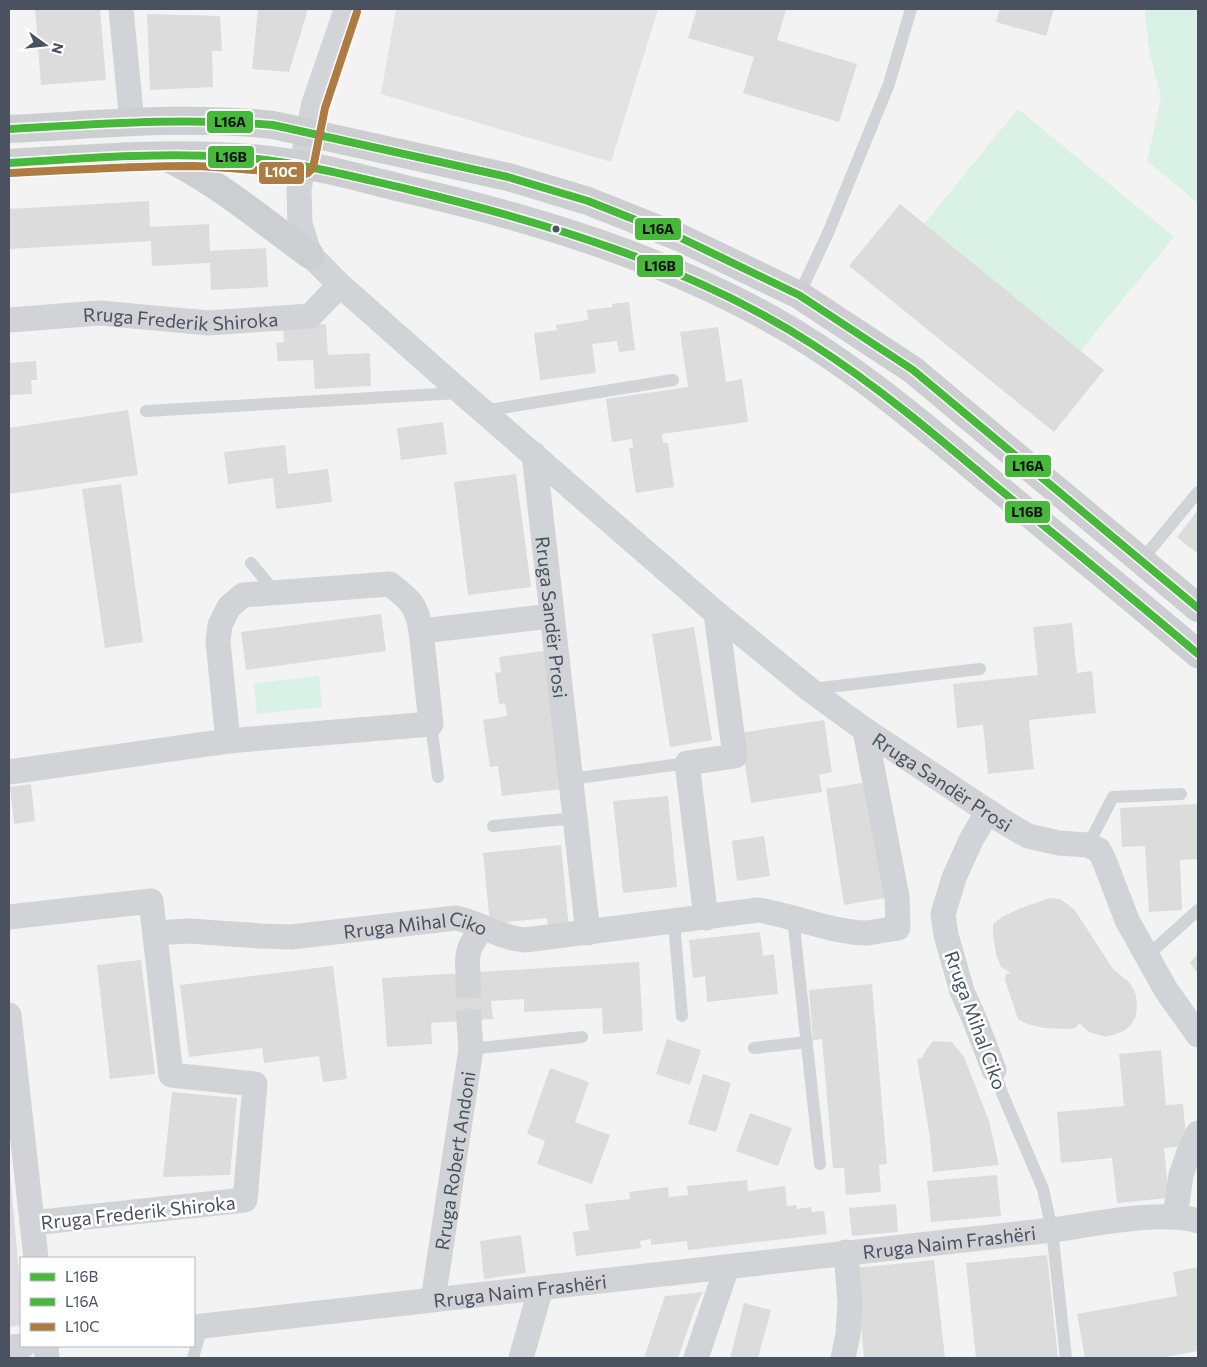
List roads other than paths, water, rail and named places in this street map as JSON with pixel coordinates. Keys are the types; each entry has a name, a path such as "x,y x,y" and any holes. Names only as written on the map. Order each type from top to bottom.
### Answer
{"main road":[{"path":"9,129 207,120 243,121 273,125 508,177 588,201 681,238 799,295 913,370 1198,608"},
{"path":"164,156 213,183 310,255"},
{"path":"9,163 164,156 256,159 303,165 449,199 559,230 669,268 786,328 890,398 1198,654"}],"street":[{"path":"121,9 132,123"},
{"path":"303,165 315,105 348,9"},
{"name":"Rruga Sandër Prosi","path":"303,165 299,190 300,224 310,255 340,285 462,393 716,612 809,689 865,730 1028,836 1060,843 1088,845"},
{"name":"Rruga Frederik Shiroka","path":"9,320 100,313 209,323 310,316 340,285"},
{"name":"Rruga Sandër Prosi","path":"534,454 588,933"},
{"path":"9,772 228,741 431,724 419,618 410,600 390,584 243,595 229,607 220,624 218,642 228,741"},
{"path":"706,918 687,763 735,756 716,612"},
{"path":"421,631 552,616"},
{"name":"Rruga Mihal Ciko","path":"155,933 189,931 291,937 456,918 483,926 511,939 525,940 758,910 853,932 869,933 898,928 897,897 865,730"},
{"name":"Rruga Mihal Ciko","path":"988,811 971,840 954,878 943,914 946,935 962,991 994,1070"},
{"path":"1088,845 1099,850 1127,920 1166,990 1198,1035"},
{"path":"9,917 152,901 155,933"},
{"path":"468,973 466,956 483,926"},
{"name":"Rruga Frederik Shiroka","path":"32,1223 245,1200 254,1084 171,1075 155,933"},
{"name":"Rruga Frederik Shiroka","path":"9,1015 16,1136 32,1223 36,1257"},
{"name":"Rruga Robert Andoni","path":"434,1300 471,1048 470,1021"},
{"path":"1187,1219 1181,1175 1198,1133"},
{"name":"Rruga Naim Frashëri","path":"198,1326 1136,1219 1187,1219"},
{"name":"Rruga Naim Frashëri","path":"843,1358 848,1334 850,1303 846,1252"},
{"path":"696,1358 727,1267"},
{"path":"521,1358 541,1288"}],"lane":[{"path":"799,295 828,233 889,84 911,9"},
{"path":"483,411 673,380"},
{"path":"146,411 462,393"},
{"path":"1141,561 1198,492"},
{"path":"251,563 276,593"},
{"path":"809,689 980,669"},
{"path":"431,724 438,777"},
{"path":"571,778 687,763"},
{"path":"1088,845 1113,797 1181,794"},
{"path":"493,826 576,818"},
{"path":"1147,956 1198,910"},
{"path":"794,918 820,1164"},
{"path":"674,922 682,1016"},
{"path":"471,1048 582,1038"},
{"path":"754,1048 807,1042"},
{"name":"Rruga Mihal Ciko","path":"994,1070 1043,1189 1052,1230"},
{"name":"Rruga Naim Frashëri","path":"1052,1230 1066,1358"},
{"path":"194,1358 198,1326"}],"tunnel":[{"path":"468,973 469,1021"}]}
